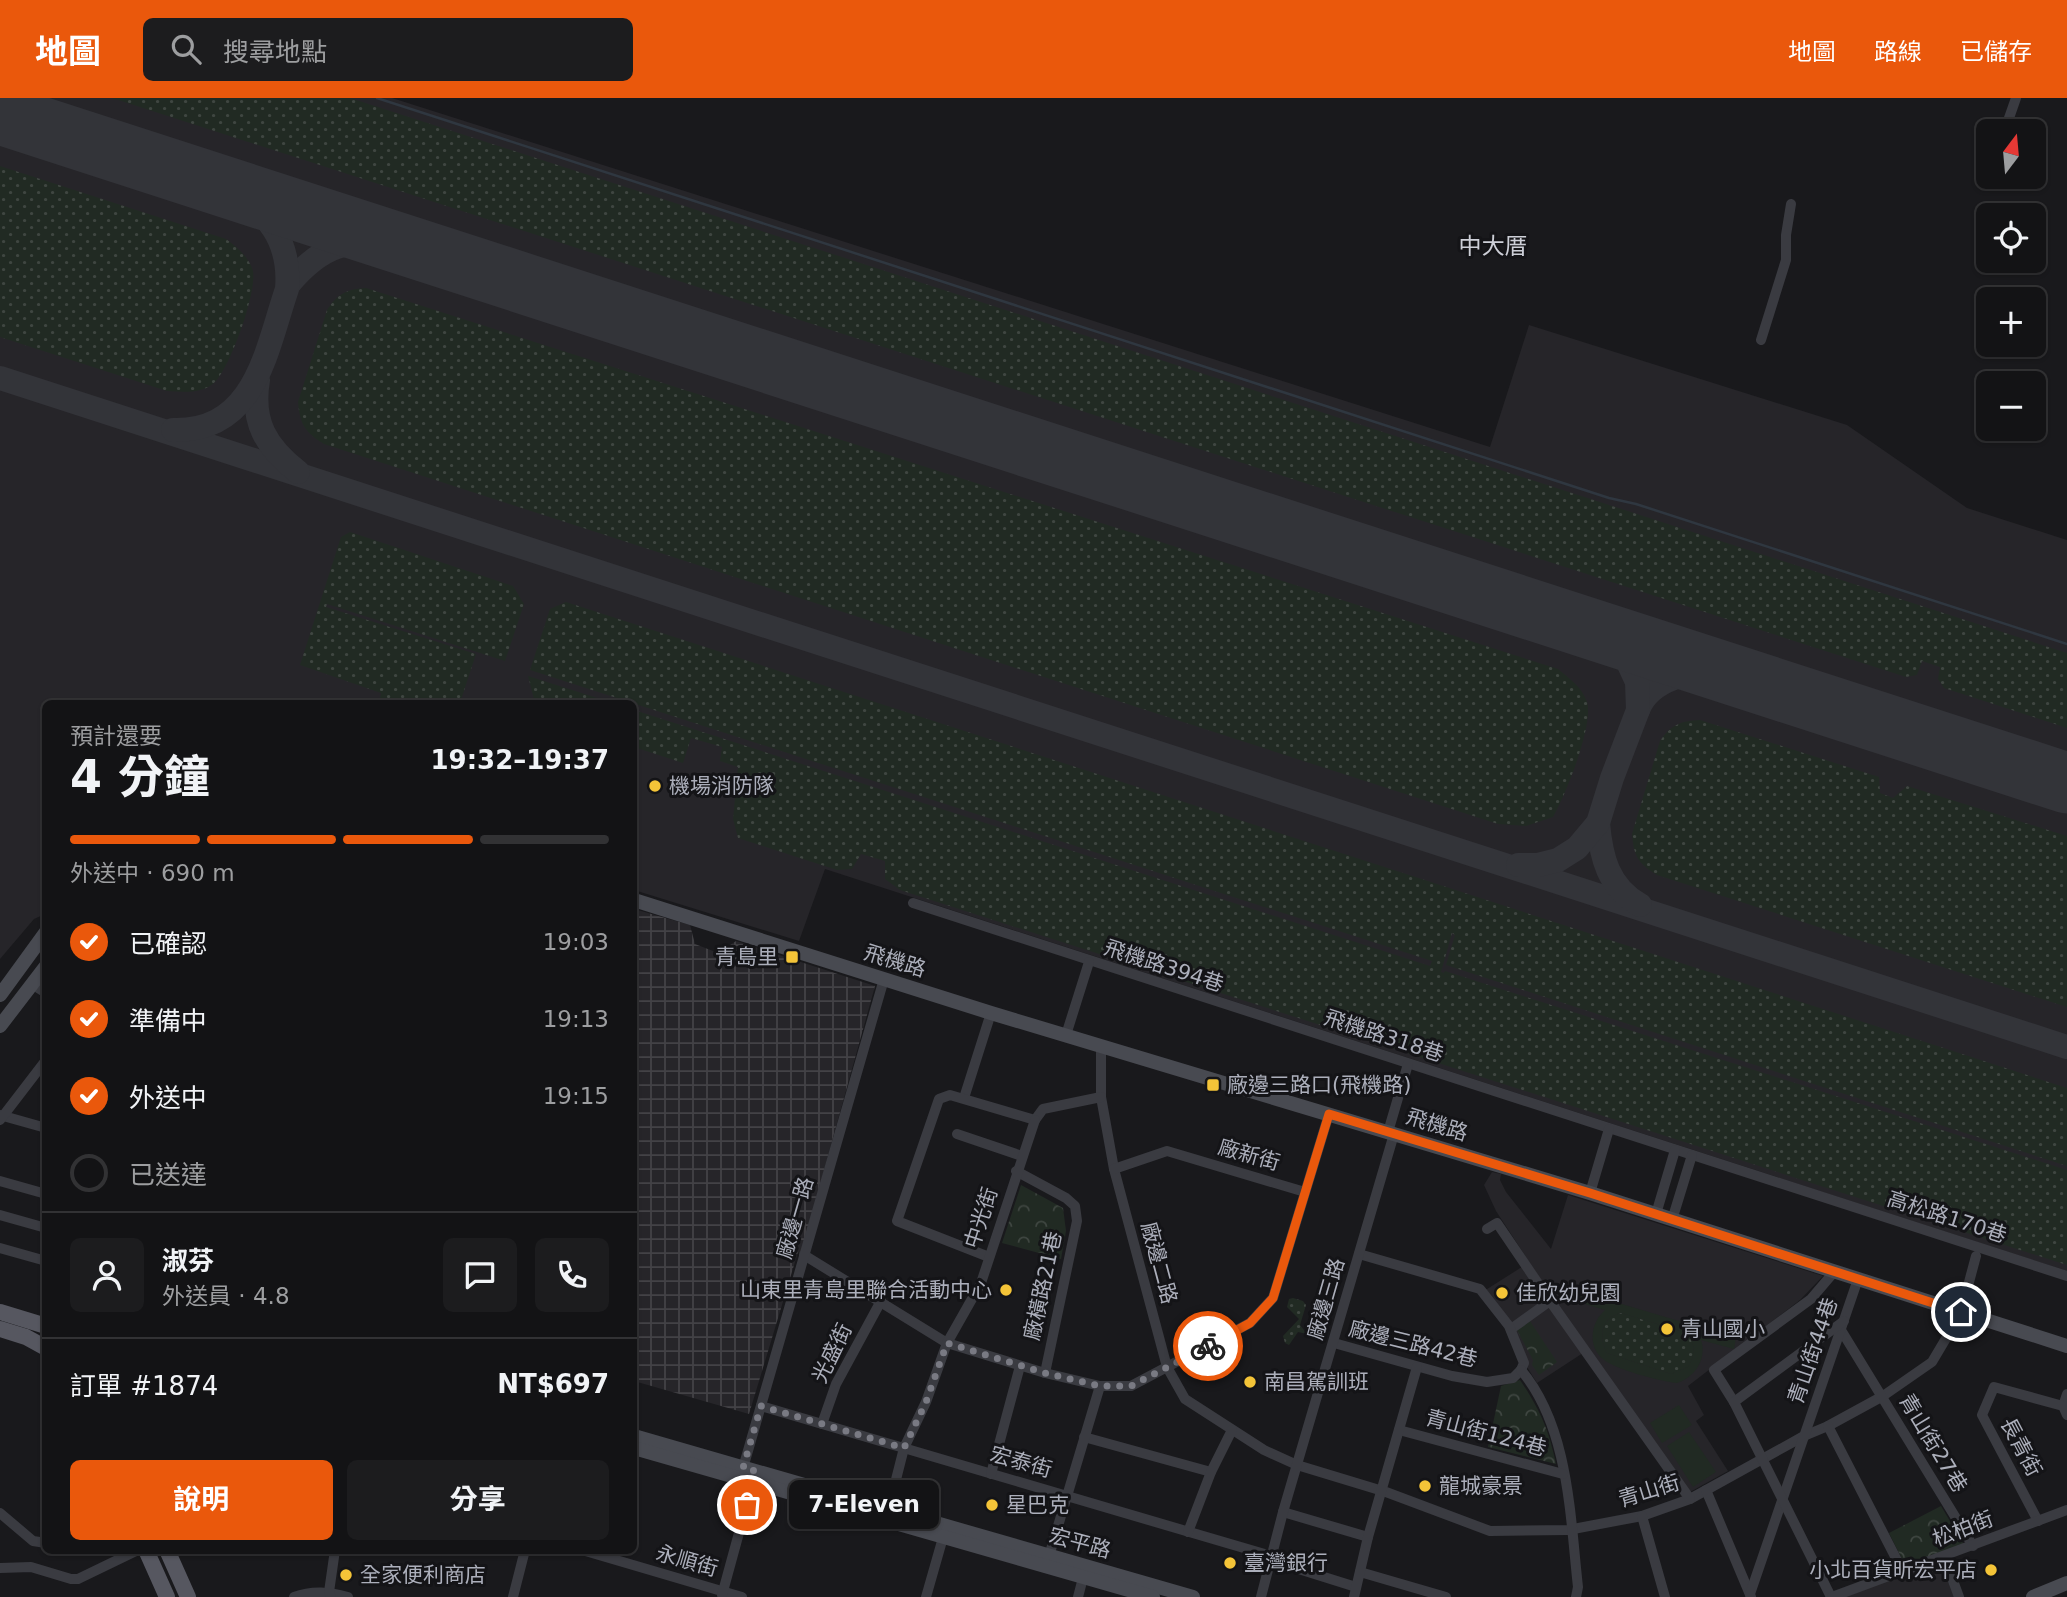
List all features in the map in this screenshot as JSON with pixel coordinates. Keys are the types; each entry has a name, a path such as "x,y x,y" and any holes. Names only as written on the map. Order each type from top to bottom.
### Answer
{"main road":[{"path":"0,1312 42,1325"},
{"path":"0,1329 26,1337 42,1346"},
{"path":"148,1554 167,1597"},
{"path":"169,1554 188,1597"}],"street":[{"path":"2009,118 2016,98"},
{"path":"1761,340 1786,260 1786,234 1791,204"},
{"name":"飛機路","path":"637,901 991,1013 1590,1193 2067,1346"},
{"name":"飛機路394巷","path":"913,903 1228,1006"},
{"path":"0,995 42,937"},
{"path":"1066,1035 1088,962"},
{"path":"0,1027 42,971"},
{"name":"廠邊一路","path":"722,1594 750,1474 761,1406 884,979"},
{"path":"32,984 42,990"},
{"name":"飛機路318巷","path":"1228,1006 1675,1150"},
{"path":"964,1098 991,1013"},
{"name":"廠邊二路","path":"1101,1046 1101,1097 1114,1169 1167,1367 1185,1399 1264,1450 1297,1465"},
{"name":"廠邊三路","path":"1261,1597 1283,1512 1359,1255 1408,1064"},
{"path":"42,1066 1,1117 42,1127"},
{"path":"989,1257 897,1221 935,1105 943,1096 950,1095 1035,1120 1043,1109 1101,1097"},
{"path":"804,1255 947,1343 1020,1366 1100,1386 1131,1386 1250,1323 1273,1298 1329,1114"},
{"name":"中光街","path":"887,1516 904,1448 926,1402 947,1343 981,1283 1035,1120"},
{"path":"1590,1193 1609,1129"},
{"path":"957,1134 1022,1156"},
{"path":"1656,1214 1675,1150"},
{"name":"高松路170巷","path":"1675,1150 2067,1276"},
{"name":"廠新街","path":"1114,1169 1167,1152 1305,1192"},
{"path":"1672,1220 1692,1155"},
{"name":"廠橫路21巷","path":"1016,1171 1066,1198 1075,1206 1077,1221 1045,1373"},
{"path":"0,1181 42,1193"},
{"path":"0,1215 42,1227"},
{"path":"1487,1229 1497,1223 1690,1499"},
{"path":"0,1248 42,1260"},
{"path":"1359,1255 1480,1289 1511,1329 1524,1363 1521,1370 1553,1426 1561,1456 1572,1530 1578,1587 1576,1597"},
{"name":"青山街","path":"1297,1465 1382,1491 1490,1531 1572,1530 1642,1516 1690,1499 1804,1436 1828,1426 1883,1396 1931,1362 1951,1330 1976,1256"},
{"path":"1832,1597 1734,1402 1714,1370 1811,1299 1834,1272"},
{"name":"青山街44巷","path":"1751,1595 1858,1279"},
{"name":"光盛街","path":"822,1424 836,1384 881,1301"},
{"path":"1511,1329 1550,1301"},
{"path":"1734,1402 1842,1325"},
{"name":"青山街27巷","path":"1842,1325 1973,1546"},
{"path":"26,1337 42,1328"},
{"name":"廠邊三路42巷","path":"1334,1343 1452,1376 1487,1382 1513,1378 1521,1370"},
{"path":"991,1474 1020,1366"},
{"name":"青山街124巷","path":"1355,1592 1417,1367"},
{"path":"1049,1556 1100,1386"},
{"name":"長青街","path":"2038,1521 1982,1415 1994,1387 2065,1411"},
{"path":"2065,1411 2067,1394"},
{"name":"宏泰街","path":"761,1406 1188,1532 1271,1558 1355,1592"},
{"path":"1828,1426 1903,1572"},
{"path":"1188,1532 1211,1472 1232,1430"},
{"name":"青山街124巷","path":"1399,1430 1563,1474"},
{"name":"宏平路","path":"637,1437 887,1516 1085,1571 1193,1597"},
{"path":"1084,1437 1211,1472"},
{"name":"宏平路","path":"637,1449 750,1474"},
{"path":"1706,1490 1751,1595"},
{"name":"松柏街","path":"1832,1597 2067,1510"},
{"path":"1283,1512 1368,1537"},
{"path":"0,1513 33,1541 42,1543"},
{"path":"1642,1516 1665,1597"},
{"path":"926,1597 944,1532"},
{"name":"宏平路","path":"944,1532 1049,1556 1153,1597"},
{"path":"0,1568 31,1567 78,1579 130,1554"},
{"path":"330,1594 335,1554"},
{"path":"513,1597 524,1554"},
{"name":"永順街","path":"595,1554 722,1594 742,1597"},
{"path":"1944,1556 1959,1597"},
{"path":"1078,1597 1085,1571"},
{"path":"1360,1572 1446,1597"},
{"path":"2033,1597 2067,1583"},
{"path":"294,1597 307,1592 348,1597"}],"shaded area":[{"path":"0,98 392,98 1490,447 1529,325 1847,425 1967,508 2067,540 2067,1271 825,869 799,941 637,891 637,700 42,700 42,915 34,919 0,959"},
{"path":"637,910 690,925 695,944 718,953 736,941 875,986 801,1253 798,1252 749,1414 637,1382"},
{"name":"青山國小","path":"1492,1172 1501,1174 1500,1180 1506,1192 1551,1249 1568,1195 1823,1276 1800,1300 1688,1386 1704,1415 1696,1421 1728,1471 1690,1492 1580,1340 1496,1211 1484,1185"},
{"path":"1525,1265 1583,1353 1537,1383 1527,1367 1528,1361 1484,1291"},
{"path":"1944,1556 1959,1597 1835,1597"}],"green space":[{"path":"112,98 350,98 2067,653 2067,728 1944,688 1938,679 1940,667 1922,661 1917,675 1906,677"},
{"path":"0,166 226,239 242,253 253,271 251,295 234,347 214,383 198,391 167,391 0,337"},
{"path":"366,288 1558,669 1582,692 1588,713 1577,760 1564,793 1553,817 1526,826 1498,824 324,444 305,427 300,417 298,402 327,310 343,293"},
{"path":"350,532 513,586 524,604 505,661 327,604 326,607 476,654 461,700 380,700 381,693 300,665 341,537"},
{"path":"566,602 2067,1088 2067,1166 1446,965 1455,935 1452,933 1441,972 1445,971 2067,1170 2067,1265 900,890 885,879 885,861 861,854 852,869 837,870 738,838 733,819 738,767 720,761 722,747 691,738 683,763 637,748 637,711 1430,966 1432,961 637,705 637,700 623,700 530,670 550,609"},
{"path":"528,676 604,700 534,700"},
{"path":"1700,720 1879,777 1880,793 1893,798 1907,786 2067,836 2067,1007 1657,875 1645,867 1636,854 1632,834 1660,741 1677,725"},
{"path":"1021,1185 1063,1208 1066,1231 1061,1259 1002,1243"},
{"path":"1578,1291 1736,1338 1734,1349 1701,1340 1701,1360 1695,1372 1677,1383 1638,1374 1608,1363 1598,1354 1593,1341 1594,1327 1605,1310 1575,1301","holes":["1621,1313 1684,1332 1693,1344 1692,1357 1688,1367 1671,1374 1607,1353 1602,1334 1605,1323"]},
{"path":"1293,1298 1306,1305 1300,1325 1307,1334 1298,1332 1289,1345 1285,1343 1283,1336 1299,1319 1287,1307 1289,1299"},
{"path":"1621,1313 1684,1332 1694,1348 1688,1367 1671,1374 1607,1353 1602,1334 1605,1323"},
{"path":"1530,1321 1557,1362 1539,1375 1517,1330"},
{"path":"1520,1380 1542,1420 1556,1464 1488,1447 1501,1386"},
{"path":"1679,1405 1692,1425 1662,1443 1650,1423"},
{"path":"1689,1432 1716,1472 1693,1487 1667,1446"},
{"path":"1941,1506 1964,1545 1906,1567 1889,1533"}],"waterway":[{"path":"377,98 2067,644"}],"taxiway":[{"path":"173,430 201,427 223,417 240,402 264,361 287,289 285,256 274,229 254,207 228,188"},
{"path":"288,285 313,260 337,247 365,242 400,244"},
{"path":"0,378 2067,1047"},
{"path":"258,380 257,409 263,432 277,453 298,472"},
{"path":"1518,865 1538,865 1558,860 1577,848 1598,823 1638,710 1637,682 1625,656 1609,633"},
{"path":"1638,710 1652,690 1673,678 1722,670"},
{"path":"1598,823 1601,848 1613,880 1629,898 1640,905"}],"runway":[{"path":"0,114 2067,783"}],"way so far":[{"path":"747,1505 756,1471 743,1468 761,1406 904,1448 926,1402 947,1343 1020,1366 1100,1386 1131,1386 1208,1346"}],"place":[{"name":"機場消防隊","path":"655,786"},
{"name":"青島里","path":"792,957"},
{"name":"廠邊三路口(飛機路)","path":"1213,1085"},
{"name":"山東里青島里聯合活動中心","path":"1006,1290"},
{"name":"佳欣幼兒園","path":"1502,1293"},
{"name":"青山國小","path":"1667,1329"},
{"name":"南昌駕訓班","path":"1250,1382"},
{"name":"龍城豪景","path":"1425,1486"},
{"name":"7-Eleven","path":"747,1505"},
{"name":"星巴克","path":"992,1505"},
{"name":"臺灣銀行","path":"1230,1563"},
{"name":"小北百貨昕宏平店","path":"1991,1570"},
{"name":"全家便利商店","path":"346,1575"}],"district":[{"name":"中大厝","path":"1493,246"}],"route":[{"path":"1208,1346 1250,1323 1273,1298 1329,1114 1590,1193 1961,1312"}]}
